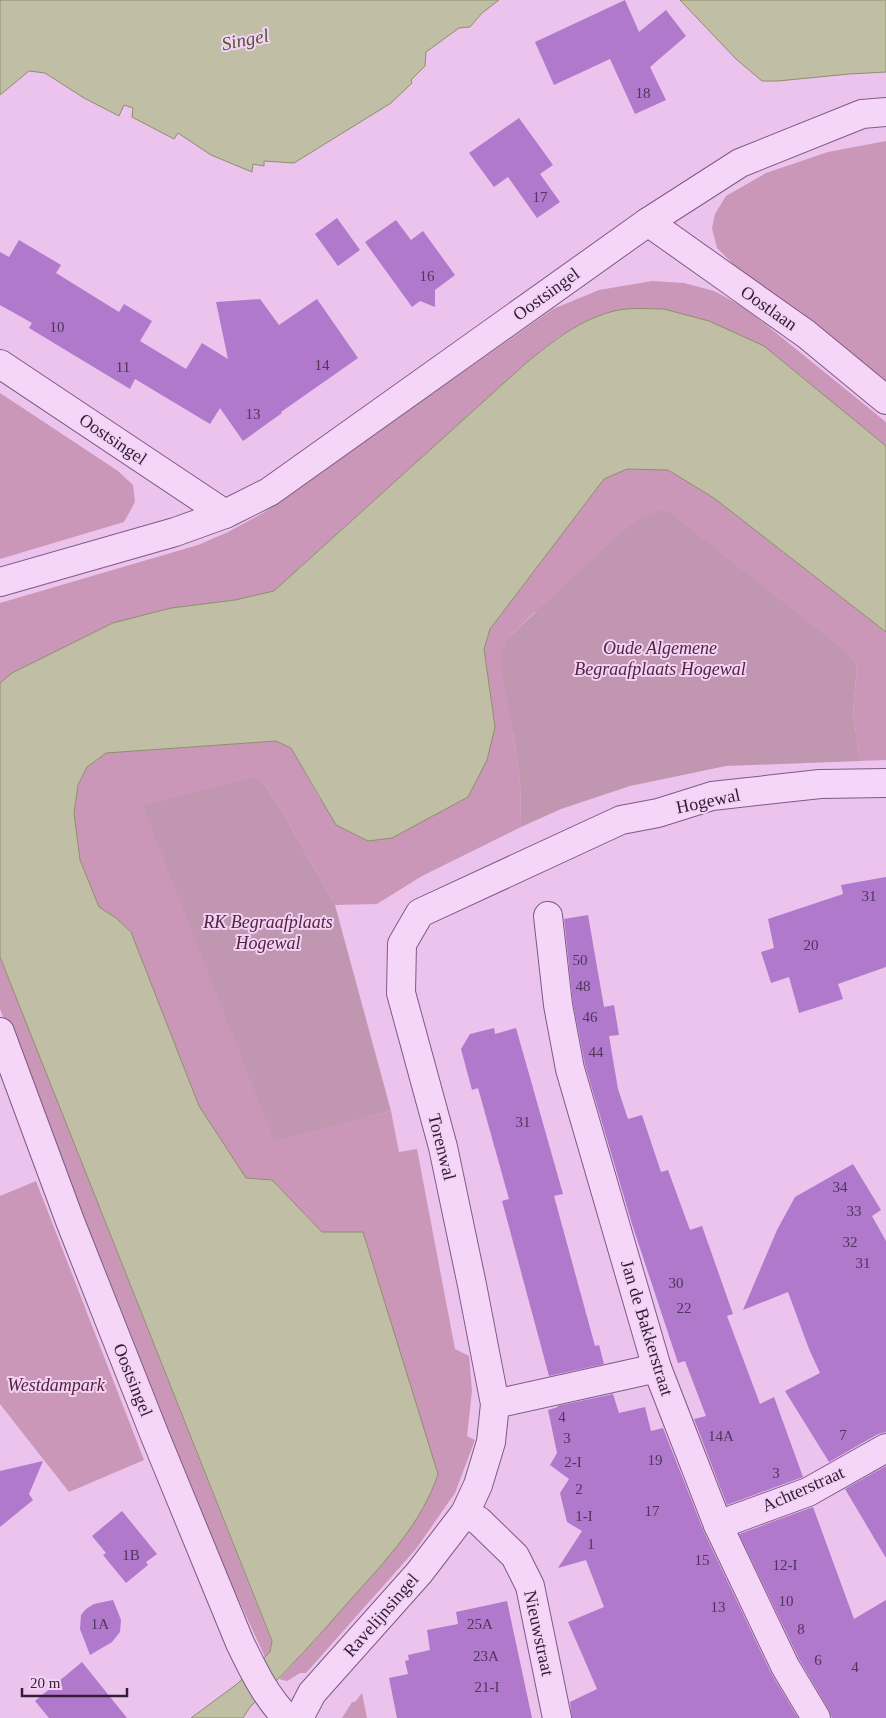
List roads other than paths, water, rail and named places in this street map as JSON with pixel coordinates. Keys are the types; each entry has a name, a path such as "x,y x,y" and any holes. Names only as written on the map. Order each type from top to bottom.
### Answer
{"street":[{"name":"Oostsingel","path":"0,582 175,532 225,514 269,492 648,222 740,163 862,114 886,112"},
{"name":"Oostlaan","path":"648,222 806,334 886,400"},
{"name":"Oostsingel","path":"0,364 225,514"},
{"name":"Hogewal","path":"539,858 621,820 658,813 712,796 820,784 886,783"},
{"name":"Torenwal","path":"465,1513 478,1485 491,1442 494,1404 472,1285 443,1147 401,993 402,944 420,913 539,858"},
{"name":"Jan de Bakkerstraat","path":"548,916 558,1005 570,1069 657,1368 718,1525 785,1666 816,1718"},
{"name":"Oostsingel","path":"0,1032 77,1239 159,1445 250,1663 281,1712"},
{"path":"494,1404 657,1368"},
{"name":"Achterstraat","path":"718,1525 808,1492 886,1448"},
{"name":"Nieuwstraat","path":"465,1513 479,1520 515,1556 530,1586 557,1718"},
{"name":"Ravelijnsingel","path":"299,1718 312,1693 418,1573 465,1513"}],"water":[{"name":"Singel","path":"0,0 499,0 482,13 470,27 459,28 426,52 425,66 411,80 412,83 391,103 294,163 264,161 264,166 253,164 252,172 211,155 178,133 174,139 132,117 133,108 124,105 119,116 84,98 45,73 29,71 0,95"},
{"path":"680,0 886,0 886,72 762,81 736,59"},
{"path":"664,309 709,321 764,346 886,446 886,632 714,498 668,470 627,469 604,479 490,629 484,649 495,727 487,760 468,797 392,838 368,841 336,825 291,748 276,741 106,753 87,767 78,785 74,813 80,860 99,907 116,918 131,932 199,1106 246,1178 272,1180 322,1232 363,1232 438,1474 423,1509 402,1540 315,1640 250,1707 243,1718 191,1718 237,1684 270,1652 272,1641 0,957 0,683 12,673 113,623 171,608 235,600 274,591 525,364 556,339 589,320 614,311"}],"park label":[{"name":"Oude Algemene Begraafplaats Hogewal","path":"660,658"},
{"name":"RK Begraafplaats Hogewal","path":"268,932"},
{"name":"Westdampark","path":"56,1385"}]}
